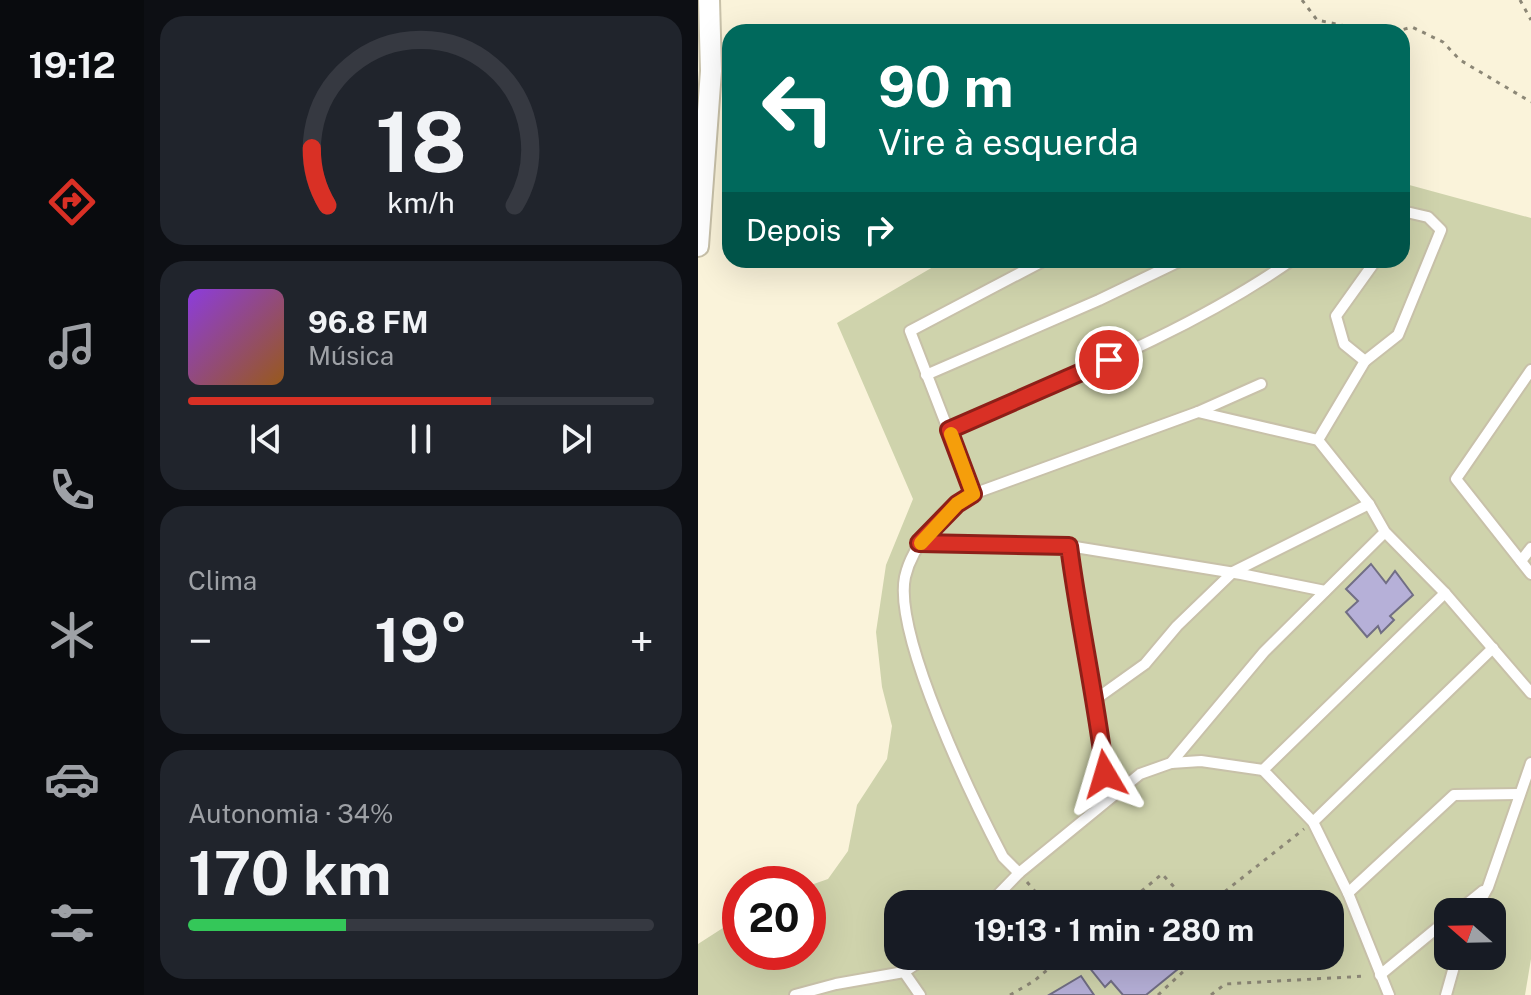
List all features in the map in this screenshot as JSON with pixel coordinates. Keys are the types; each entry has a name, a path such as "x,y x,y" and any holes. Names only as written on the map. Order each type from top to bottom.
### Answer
{"street":[{"path":"698,246 711,71 709,0"}],"lane":[{"path":"1318,440 1365,361 1398,335 1441,230 1428,217 1410,213"},
{"path":"973,494 910,331 1030,268"},
{"path":"926,375 1165,268"},
{"path":"949,430 1162,336 1237,298 1280,268"},
{"path":"1365,361 1344,344 1336,316 1370,268"},
{"path":"1531,370 1456,479 1531,574"},
{"path":"1019,873 1003,857 986,824 926,687 903,603 906,575 919,543 957,504 973,494 1198,412 1261,384"},
{"path":"1198,412 1318,440 1369,504 1385,532 1445,593 1531,693"},
{"path":"1096,699 1145,664 1177,626 1233,572 1369,504"},
{"path":"1171,763 1264,652 1385,532"},
{"path":"919,543 1069,546 1233,572 1325,591"},
{"path":"1069,546 1079,630 1096,699 1108,799"},
{"path":"1521,561 1531,548"},
{"path":"1263,770 1445,593"},
{"path":"1313,822 1493,648"},
{"path":"1003,890 1140,774 1171,763 1201,761 1263,770 1313,822 1348,893 1389,995"},
{"path":"1482,898 1531,763"},
{"path":"1348,893 1454,795 1518,794"},
{"path":"1474,898 1488,887"},
{"path":"1380,975 1434,931"},
{"path":"795,995 907,970"},
{"path":"1446,995 1453,970"},
{"path":"904,972 920,995"}],"path":[{"path":"1302,0 1317,20 1336,24"},
{"path":"1520,0 1531,20"},
{"path":"1410,28 1443,42 1460,60 1531,102"},
{"path":"1227,890 1313,822"},
{"path":"1019,873 1034,890"},
{"path":"1143,890 1162,874 1177,890"},
{"path":"1010,995 1047,970"},
{"path":"1158,995 1185,970"},
{"path":"1211,995 1225,984 1380,975"}],"green space":[{"path":"1410,185 1531,218 1531,959 1525,995 698,995 698,944 722,929 722,970 826,970 826,880 848,851 857,805 887,759 892,726 882,687 876,632 886,565 913,499 837,323 931,268 1410,268"}],"building":[{"path":"1371,564 1386,583 1395,571 1413,595 1390,616 1394,620 1381,633 1378,626 1367,637 1346,612 1358,601 1346,589"},
{"path":"1091,970 1177,970 1146,995 1123,995 1111,981 1105,987"},
{"path":"1081,976 1094,995 1049,995"}],"slow traffic":[{"path":"921,543 957,504 973,494 951,434"}],"route":[{"path":"1105,774 1096,699 1079,630 1069,546 919,543 957,504 973,494 949,430 1109,360"}]}
